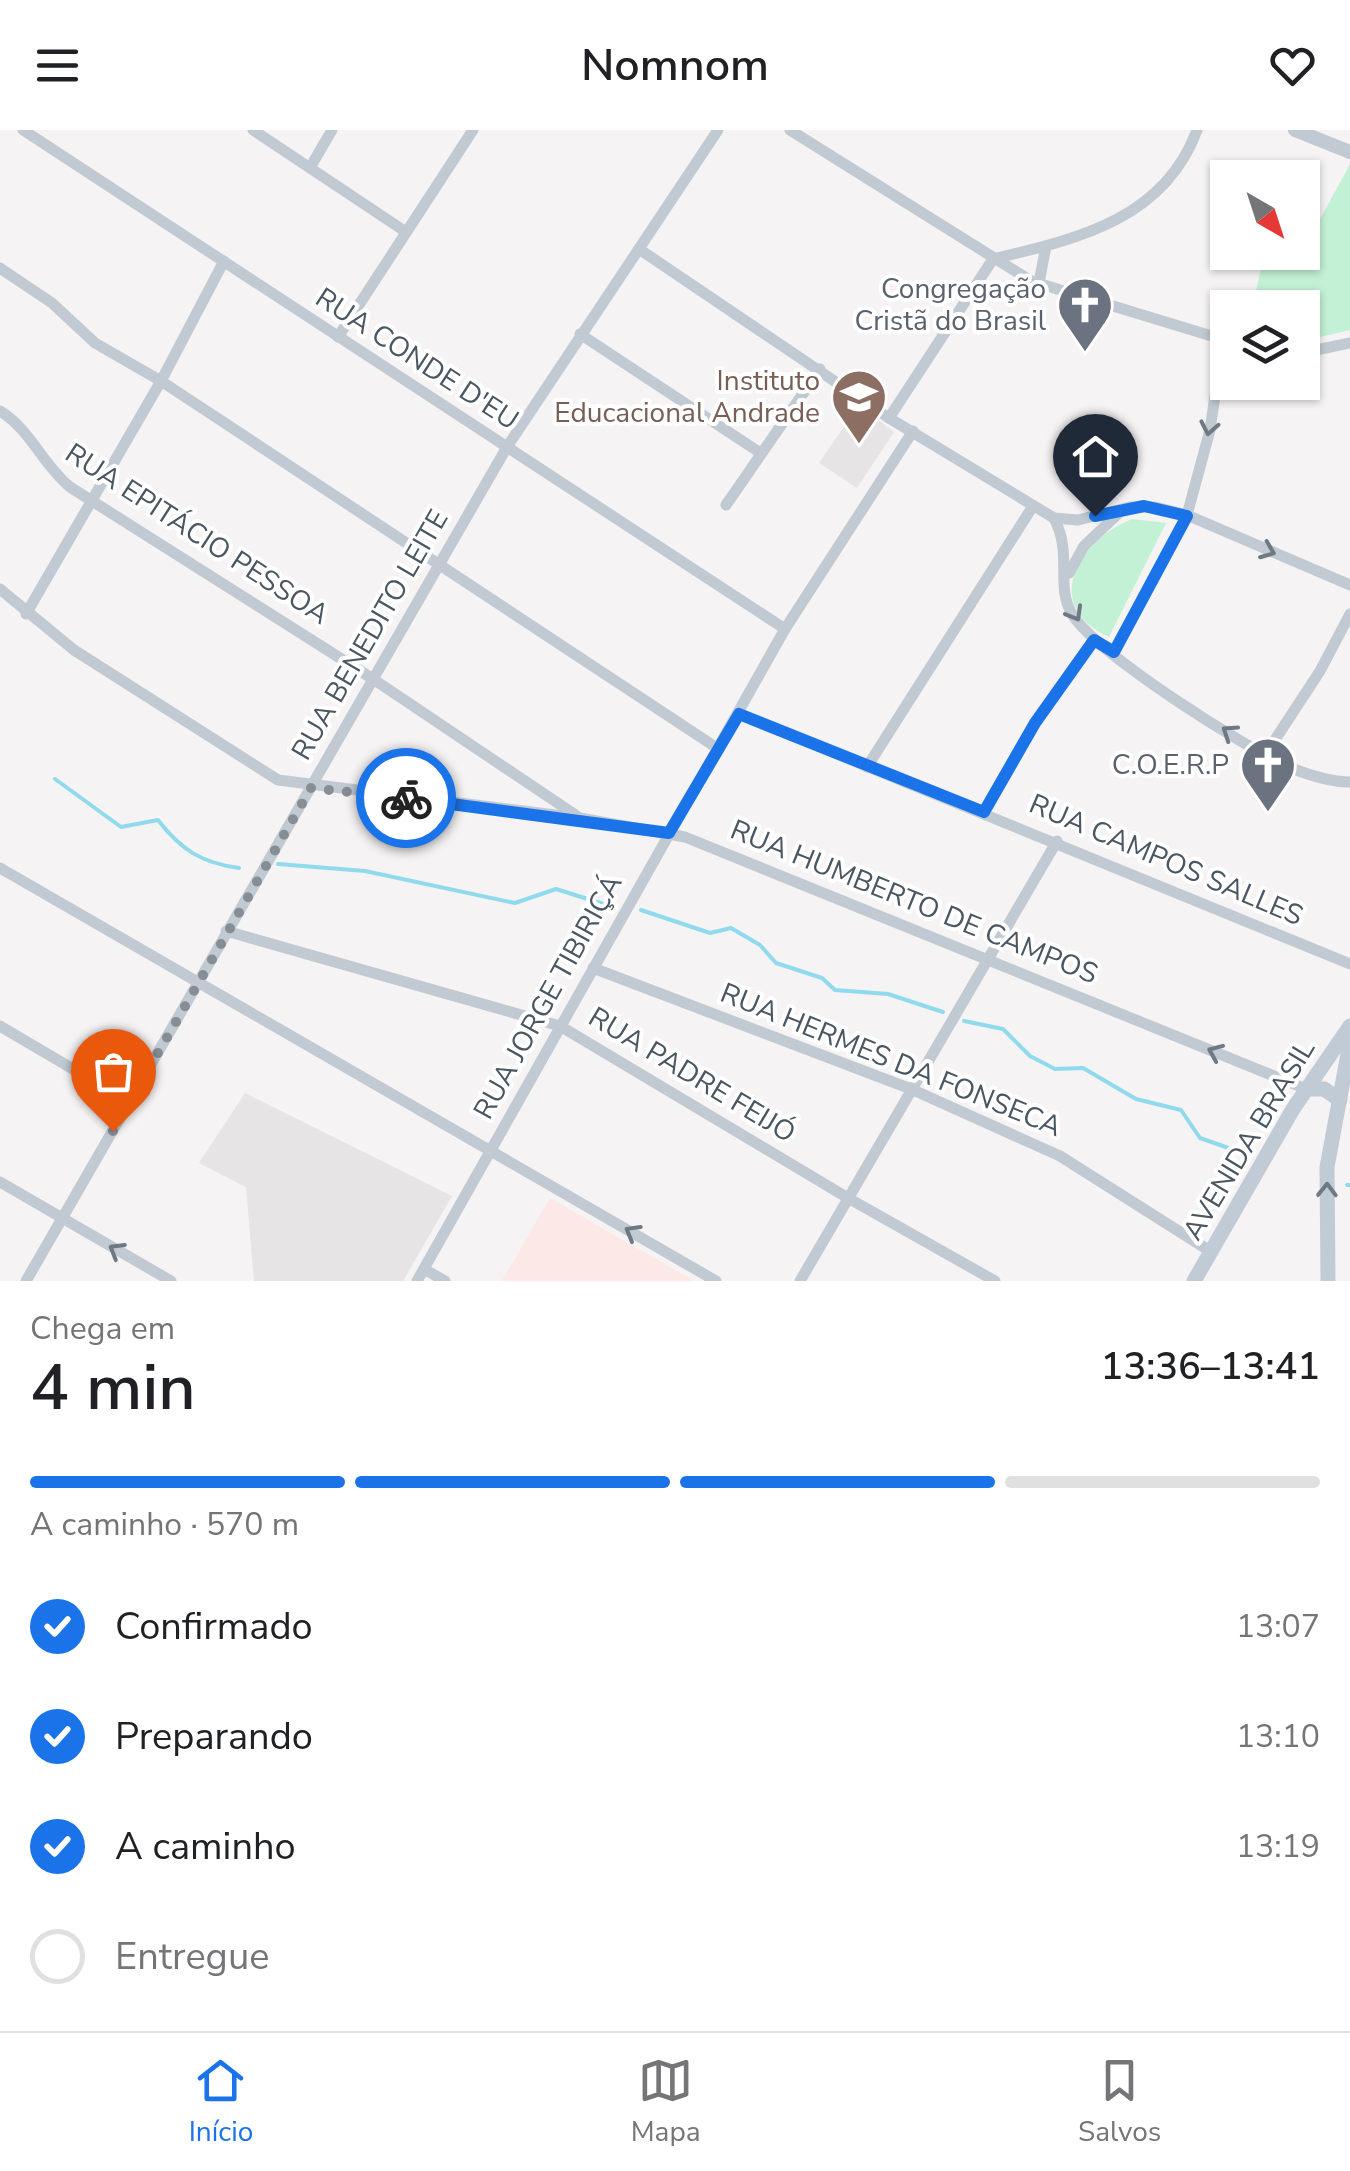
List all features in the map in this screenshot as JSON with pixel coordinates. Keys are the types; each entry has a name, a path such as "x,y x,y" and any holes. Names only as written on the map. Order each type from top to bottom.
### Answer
{"main road":[{"name":"AVENIDA BRASIL","path":"1194,1281 1306,1089 1350,1026"},
{"path":"1328,1281 1328,1167 1350,1043"},
{"path":"1306,1089 1324,1089 1340,1100"}],"street":[{"name":"RUA CONDE D'EU","path":"23,130 785,629"},
{"path":"253,130 406,232"},
{"path":"310,166 332,130"},
{"path":"338,338 472,130"},
{"name":"RUA BENEDITO LEITE","path":"26,1281 507,447 718,130"},
{"path":"790,130 992,259 1038,283 1210,335"},
{"path":"889,418 992,259 1098,232 1133,212 1165,183 1197,130"},
{"path":"1295,130 1350,152"},
{"path":"1038,283 1046,246"},
{"path":"639,249 889,418 1054,518 1078,520 1124,508 1155,507 1187,516 1350,584"},
{"path":"26,614 162,381 224,262"},
{"path":"0,268 52,303 95,343 162,381 717,748"},
{"path":"580,334 760,452"},
{"path":"1320,349 1348,343"},
{"path":"726,505 820,370"},
{"path":"1114,652 1187,516 1215,400"},
{"name":"RUA EPITÁCIO PESSOA","path":"0,411 27,434 47,468 92,501 373,679 580,818"},
{"name":"RUA JORGE TIBIRIÇÁ","path":"421,1275 785,629 914,431"},
{"path":"867,767 1033,506"},
{"path":"1064,582 1084,546 1124,508"},
{"path":"1054,518 1066,548 1064,582 1070,610 1094,640 1265,755 1317,776 1350,782"},
{"name":"RUA HUMBERTO DE CAMPOS","path":"0,589 26,614 250,766 278,780 311,788 580,818 669,833 988,957 1306,1089"},
{"path":"1265,755 1320,670 1350,614"},
{"path":"984,812 1035,723 1094,640"},
{"name":"RUA CAMPOS SALLES","path":"739,714 1350,964"},
{"path":"800,1281 1057,841"},
{"path":"0,868 716,1281"},
{"name":"RUA PADRE FEIJÓ","path":"226,931 560,1026 995,1281"},
{"name":"RUA HERMES DA FONSECA","path":"593,968 911,1089 1060,1156 1210,1251"},
{"path":"0,1026 129,1102"},
{"path":"0,1182 170,1281"},
{"path":"421,1275 445,1281"}],"shaded area":[{"name":"Instituto Educacional Andrade","path":"859,405 894,432 857,488 819,463"},
{"path":"245,1093 452,1196 403,1281 254,1281 246,1187 199,1163"},
{"path":"550,1198 694,1281 502,1281"}],"green space":[{"path":"1350,164 1350,330 1320,337 1320,290 1256,290 1261,270 1320,270 1320,219"},
{"path":"1132,519 1166,523 1109,637 1088,624 1076,608 1074,574 1096,542"}],"waterway":[{"path":"55,779 121,827 158,820 193,853 239,868"},
{"path":"278,864 365,871 515,903 556,889 610,906"},
{"path":"641,910 710,933 731,928 760,945 776,963 822,978 835,990 888,994 943,1012"},
{"path":"964,1021 1003,1029 1030,1056 1055,1069 1083,1068 1136,1099 1181,1110 1200,1138 1240,1152"}],"way so far":[{"path":"113,1131 311,788 406,798"}],"place":[{"name":"Congregação Cristã do Brasil","path":"1085,354"},
{"name":"Instituto Educacional Andrade","path":"859,446"},
{"name":"C.O.E.R.P","path":"1268,814"}],"route":[{"path":"406,798 580,818 669,833 739,714 984,812 1035,723 1094,640 1114,652 1187,516 1144,506 1095,516"}]}
